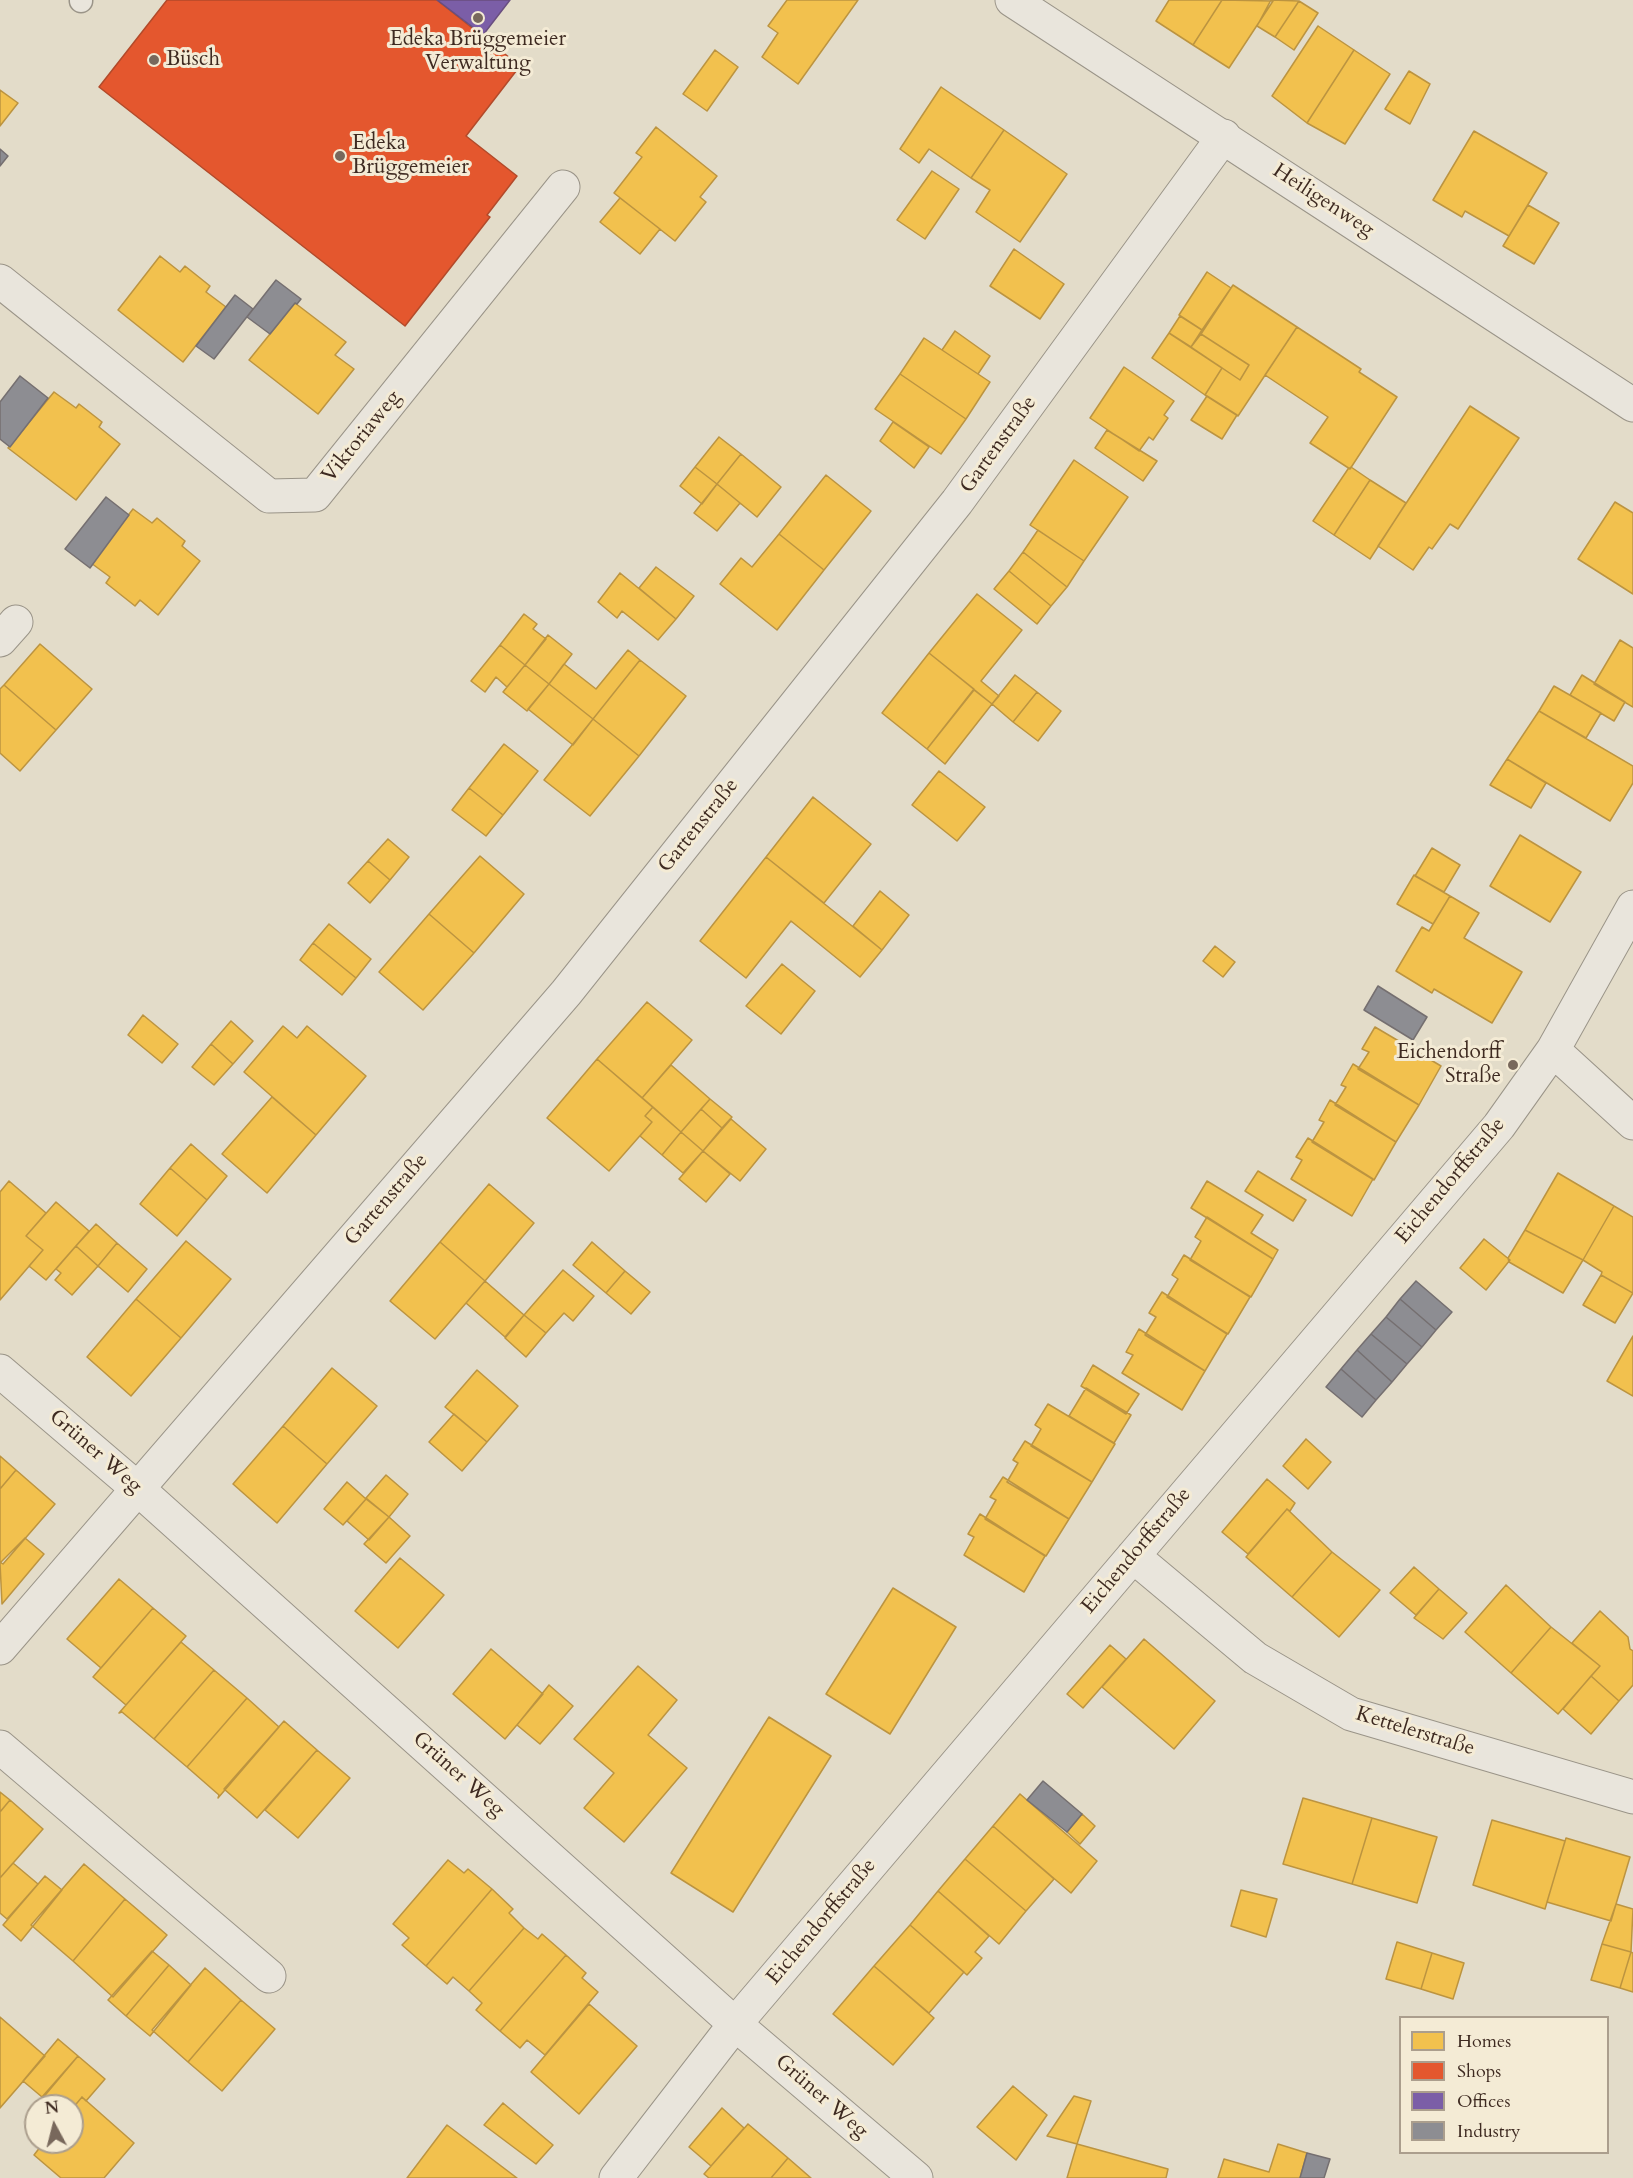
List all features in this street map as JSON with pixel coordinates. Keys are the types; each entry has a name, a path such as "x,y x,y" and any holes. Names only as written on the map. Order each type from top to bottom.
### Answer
{"street":[{"name":"Heiligenweg","path":"1012,0 1224,136 1633,405"},
{"name":"Gartenstraße","path":"0,1648 566,993 957,502 1224,136"},
{"name":"Viktoriaweg","path":"0,281 269,496 315,495 563,187"},
{"name":"Eichendorffstraße","path":"616,2178 735,2024 1499,1126 1553,1050 1633,907"},
{"path":"1553,1050 1633,1123"},
{"name":"Grüner Weg","path":"0,1371 138,1488 735,2024 916,2178"},
{"name":"Kettelerstraße","path":"1134,1556 1255,1658 1350,1714 1633,1797"},
{"path":"0,1747 270,1976"}],"building: Homes":[{"path":"787,0 858,0 798,84 762,57 778,33 768,26"},
{"path":"1169,0 1222,0 1193,45 1156,21"},
{"path":"1222,0 1273,1 1229,68 1193,45"},
{"path":"1271,0 1299,1 1275,37 1257,26"},
{"path":"1299,1 1318,13 1294,50 1275,37"},
{"path":"1318,26 1354,50 1307,123 1272,96"},
{"path":"715,50 738,67 707,111 683,94"},
{"path":"1354,50 1390,74 1345,144 1307,123"},
{"path":"1409,71 1430,84 1410,124 1385,109"},
{"path":"941,87 1004,130 971,178 929,149 919,163 900,149"},
{"path":"0,90 18,103 0,126"},
{"path":"656,127 717,176 700,197 706,202 675,241 614,193 642,157 636,153"},
{"path":"1004,130 1067,174 1020,242 976,212 990,190 971,178"},
{"path":"1474,131 1547,173 1509,236 1465,211 1462,217 1433,200"},
{"path":"932,171 959,189 925,239 897,220"},
{"path":"620,198 660,229 640,254 600,222"},
{"path":"1528,205 1559,223 1534,264 1503,246"},
{"path":"1014,249 1064,284 1040,319 990,286"},
{"path":"160,256 180,272 185,266 210,286 206,292 226,307 183,362 118,310"},
{"path":"1207,272 1231,288 1202,330 1179,315"},
{"path":"1233,285 1297,327 1238,416 1205,395 1222,368 1240,380 1249,365 1201,334"},
{"path":"295,303 346,342 335,355 354,369 318,414 249,360"},
{"path":"1180,316 1202,330 1191,347 1169,333"},
{"path":"1297,327 1361,369 1359,372 1397,397 1350,469 1310,443 1328,417 1265,375"},
{"path":"955,331 990,356 978,374 942,350"},
{"path":"1169,333 1222,368 1205,395 1152,358"},
{"path":"1201,334 1249,365 1240,380 1191,347"},
{"path":"924,338 990,382 966,419 900,374"},
{"path":"1124,367 1174,401 1164,415 1168,418 1153,440 1149,437 1139,451 1090,418"},
{"path":"900,374 966,419 941,454 875,409"},
{"path":"54,392 76,408 79,404 102,422 99,427 120,444 76,500 8,448"},
{"path":"1207,396 1237,415 1222,439 1191,420"},
{"path":"1470,406 1519,438 1458,529 1450,524 1432,549 1429,547 1413,570 1378,546"},
{"path":"893,422 929,447 914,468 880,441"},
{"path":"1107,430 1157,461 1143,481 1095,448"},
{"path":"719,437 741,454 717,484 695,467"},
{"path":"741,454 781,487 757,517 717,484"},
{"path":"1074,460 1128,497 1084,561 1030,525"},
{"path":"695,467 717,484 702,504 680,486"},
{"path":"1351,467 1370,480 1334,535 1313,521"},
{"path":"826,475 871,511 824,570 779,534"},
{"path":"1370,480 1406,503 1370,559 1334,535"},
{"path":"717,484 740,503 717,531 694,513"},
{"path":"1615,502 1633,513 1633,594 1578,559"},
{"path":"133,509 152,523 157,518 185,541 182,546 200,561 158,615 140,600 135,606 106,583 110,577 91,563"},
{"path":"1038,530 1084,561 1067,587 1023,552"},
{"path":"779,534 824,570 777,630 720,584 741,558 752,567"},
{"path":"1023,552 1067,587 1051,606 1009,571"},
{"path":"656,567 694,596 676,619 639,588"},
{"path":"1009,571 1051,606 1037,624 994,589"},
{"path":"620,573 676,619 658,640 622,611 617,618 598,602"},
{"path":"977,594 1022,630 981,681 999,696 992,704 929,653"},
{"path":"524,614 537,624 533,629 546,639 525,665 500,645"},
{"path":"548,635 572,654 549,684 525,665"},
{"path":"1620,640 1633,648 1633,707 1594,684"},
{"path":"40,644 92,689 56,730 4,685"},
{"path":"500,645 525,665 507,687 496,677 485,692 471,681"},
{"path":"628,650 640,660 593,719 549,684 564,664 596,689"},
{"path":"929,653 974,689 927,749 882,713"},
{"path":"640,660 686,696 639,756 593,719"},
{"path":"525,665 549,684 527,711 503,692"},
{"path":"1015,675 1037,692 1013,722 992,704"},
{"path":"1582,675 1625,702 1614,721 1570,695"},
{"path":"549,684 593,719 573,745 528,709"},
{"path":"4,685 56,730 20,771 0,753 0,689"},
{"path":"1554,686 1601,713 1586,738 1539,711"},
{"path":"974,690 992,704 945,764 927,749"},
{"path":"1037,692 1061,711 1038,741 1013,722"},
{"path":"1539,711 1633,766 1633,783 1610,821 1507,759"},
{"path":"593,719 639,756 590,816 544,780"},
{"path":"504,744 538,771 503,815 469,788"},
{"path":"1507,759 1546,783 1531,808 1490,785"},
{"path":"939,771 985,807 957,841 912,805"},
{"path":"469,788 503,815 486,836 452,810"},
{"path":"813,797 871,844 824,903 766,857"},
{"path":"1520,835 1581,872 1550,922 1490,886"},
{"path":"388,839 409,857 390,880 368,861"},
{"path":"1432,848 1460,865 1444,892 1415,876"},
{"path":"480,856 524,894 474,953 429,914"},
{"path":"766,857 882,950 860,977 791,921 746,978 700,941"},
{"path":"368,861 390,880 370,903 348,883"},
{"path":"1414,875 1450,896 1433,924 1397,904"},
{"path":"880,891 909,915 882,950 853,926"},
{"path":"1450,896 1479,913 1464,938 1522,972 1492,1023 1434,989 1432,993 1396,971 1422,927 1429,931"},
{"path":"429,914 474,953 423,1010 379,972"},
{"path":"329,924 371,959 356,978 313,943"},
{"path":"313,943 356,978 342,995 300,960"},
{"path":"1215,946 1235,962 1223,977 1203,961"},
{"path":"782,964 815,991 781,1034 746,1006"},
{"path":"647,1002 692,1040 642,1098 597,1059"},
{"path":"143,1015 178,1044 162,1063 128,1035"},
{"path":"231,1021 253,1041 233,1064 211,1044"},
{"path":"283,1026 297,1038 307,1026 366,1076 316,1135 244,1072"},
{"path":"1375,1027 1441,1066 1419,1105 1358,1069 1369,1052 1362,1049"},
{"path":"211,1044 233,1064 214,1085 192,1067"},
{"path":"597,1059 653,1107 645,1116 652,1122 609,1171 547,1118"},
{"path":"1353,1064 1419,1105 1396,1142 1335,1105 1346,1087 1341,1085"},
{"path":"671,1065 710,1099 681,1132 642,1098"},
{"path":"272,1097 316,1135 267,1193 222,1154"},
{"path":"710,1099 732,1117 722,1128 701,1109"},
{"path":"1330,1100 1396,1142 1374,1180 1312,1142 1324,1122 1319,1120"},
{"path":"653,1107 681,1132 662,1155 640,1136 652,1122 645,1116"},
{"path":"701,1109 722,1128 703,1151 681,1132"},
{"path":"731,1119 766,1149 740,1181 703,1151"},
{"path":"681,1132 703,1151 683,1173 662,1155"},
{"path":"1308,1138 1373,1179 1352,1216 1291,1179 1302,1160 1296,1157"},
{"path":"191,1144 227,1176 207,1200 170,1168"},
{"path":"703,1151 730,1174 706,1202 679,1179"},
{"path":"170,1168 207,1200 177,1236 140,1204"},
{"path":"1258,1171 1306,1200 1293,1221 1245,1191"},
{"path":"1558,1173 1614,1206 1583,1260 1525,1230"},
{"path":"9,1181 46,1213 26,1236 43,1250 0,1300 0,1192"},
{"path":"1207,1181 1263,1215 1251,1233 1278,1250 1273,1259 1191,1208"},
{"path":"489,1184 534,1223 485,1281 440,1242"},
{"path":"56,1202 89,1231 46,1280 29,1266 43,1250 26,1236"},
{"path":"1614,1206 1633,1217 1633,1293 1601,1275 1602,1272 1583,1260"},
{"path":"1207,1217 1273,1259 1251,1297 1190,1260 1201,1241 1195,1237"},
{"path":"96,1224 117,1243 98,1266 76,1246"},
{"path":"1525,1230 1583,1260 1563,1293 1509,1262 1508,1258"},
{"path":"1484,1239 1510,1260 1486,1290 1460,1268"},
{"path":"186,1241 231,1279 181,1338 136,1299"},
{"path":"440,1242 485,1281 435,1339 390,1301"},
{"path":"592,1242 625,1271 606,1293 573,1265"},
{"path":"117,1243 147,1269 128,1292 98,1266"},
{"path":"76,1246 98,1266 72,1295 55,1280 61,1273 56,1269"},
{"path":"1184,1255 1250,1297 1228,1334 1167,1297 1178,1279 1172,1275"},
{"path":"563,1270 594,1296 573,1321 564,1313 546,1333 524,1315"},
{"path":"625,1271 650,1292 631,1314 606,1293"},
{"path":"1601,1275 1633,1293 1615,1323 1583,1305"},
{"path":"485,1281 524,1315 505,1337 466,1303"},
{"path":"1162,1292 1227,1334 1205,1371 1145,1335 1156,1317 1149,1313"},
{"path":"136,1299 181,1338 131,1396 87,1357"},
{"path":"524,1315 546,1333 526,1357 505,1338"},
{"path":"1139,1329 1205,1371 1182,1410 1122,1373 1133,1355 1126,1352"},
{"path":"1633,1336 1633,1396 1607,1381"},
{"path":"1093,1365 1139,1394 1126,1414 1081,1386"},
{"path":"332,1368 377,1406 327,1464 283,1426"},
{"path":"477,1370 518,1406 487,1442 445,1407"},
{"path":"1086,1388 1131,1415 1114,1443 1069,1416"},
{"path":"1048,1404 1115,1444 1092,1482 1031,1446 1041,1429 1035,1425"},
{"path":"454,1414 487,1442 462,1471 429,1442"},
{"path":"283,1426 327,1464 277,1523 233,1484"},
{"path":"1306,1439 1331,1462 1308,1489 1283,1466"},
{"path":"1025,1441 1092,1482 1069,1519 1007,1482 1018,1463 1013,1460"},
{"path":"0,1456 16,1470 0,1489"},
{"path":"16,1470 55,1504 3,1564 0,1562 0,1489"},
{"path":"386,1475 408,1494 389,1517 366,1498"},
{"path":"1003,1477 1069,1519 1046,1556 985,1519 996,1500 990,1497"},
{"path":"1267,1479 1295,1503 1290,1511 1287,1509 1248,1554 1222,1532"},
{"path":"347,1482 366,1499 343,1525 324,1509"},
{"path":"366,1499 389,1517 369,1540 347,1521"},
{"path":"1287,1509 1332,1552 1292,1597 1246,1557"},
{"path":"980,1514 1045,1556 1024,1592 964,1555 974,1537 968,1534"},
{"path":"389,1517 410,1536 386,1563 364,1544"},
{"path":"25,1538 44,1554 2,1604 0,1563"},
{"path":"1332,1552 1380,1590 1339,1637 1292,1597"},
{"path":"400,1558 444,1595 398,1648 355,1611"},
{"path":"1414,1567 1439,1589 1416,1615 1390,1593"},
{"path":"119,1579 153,1608 101,1668 67,1639"},
{"path":"1506,1585 1551,1627 1511,1673 1465,1632"},
{"path":"893,1588 956,1627 890,1734 826,1694"},
{"path":"1439,1589 1467,1613 1443,1639 1414,1618"},
{"path":"153,1608 186,1636 126,1705 93,1677"},
{"path":"1600,1611 1628,1637 1630,1649 1633,1651 1633,1685 1619,1701 1591,1676 1600,1666 1572,1643"},
{"path":"1551,1627 1600,1666 1558,1714 1511,1673"},
{"path":"1144,1639 1215,1701 1174,1749 1102,1687"},
{"path":"181,1642 214,1670 154,1739 122,1712 119,1713"},
{"path":"1110,1645 1126,1659 1083,1708 1067,1694"},
{"path":"491,1649 543,1694 505,1739 453,1694"},
{"path":"638,1666 677,1700 648,1735 687,1768 624,1842 584,1808 614,1773 574,1739"},
{"path":"214,1670 247,1698 187,1767 154,1739"},
{"path":"1591,1676 1619,1701 1591,1734 1563,1709"},
{"path":"549,1685 573,1706 540,1744 517,1725"},
{"path":"247,1698 279,1727 218,1798 219,1795 187,1767"},
{"path":"769,1717 831,1756 733,1912 671,1873"},
{"path":"284,1721 317,1750 257,1818 224,1789"},
{"path":"317,1750 350,1778 298,1838 265,1810"},
{"path":"0,1792 10,1800 0,1812"},
{"path":"1020,1794 1097,1861 1071,1893 993,1826"},
{"path":"1303,1798 1372,1818 1352,1884 1283,1864"},
{"path":"10,1800 43,1829 0,1878 0,1812"},
{"path":"1082,1814 1095,1826 1080,1844 1067,1832"},
{"path":"1372,1818 1437,1837 1417,1903 1352,1884"},
{"path":"1492,1820 1565,1841 1545,1909 1473,1885"},
{"path":"993,1826 1054,1879 1026,1911 965,1859"},
{"path":"1566,1838 1630,1857 1611,1921 1547,1902"},
{"path":"965,1859 1026,1911 999,1944 938,1891"},
{"path":"448,1860 464,1873 468,1869 492,1889 426,1966 402,1945 409,1938 393,1924"},
{"path":"13,1863 38,1884 7,1919 0,1913 0,1878"},
{"path":"84,1864 125,1899 73,1961 31,1925"},
{"path":"45,1876 62,1890 21,1941 3,1925"},
{"path":"492,1889 513,1909 509,1913 524,1928 469,1991 453,1977 447,1984 426,1966"},
{"path":"1241,1890 1277,1899 1266,1937 1231,1926"},
{"path":"938,1891 989,1936 975,1952 982,1958 967,1975 910,1925"},
{"path":"125,1899 167,1935 113,1997 73,1961"},
{"path":"1616,1904 1633,1909 1631,1952 1602,1944"},
{"path":"910,1925 964,1972 929,2013 874,1966"},
{"path":"524,1928 538,1939 542,1934 566,1955 500,2031 476,2010 482,2003 469,1991"},
{"path":"1397,1942 1432,1953 1421,1989 1386,1979"},
{"path":"1602,1944 1631,1952 1620,1988 1591,1980"},
{"path":"152,1951 169,1965 126,2016 108,2000"},
{"path":"1631,1952 1633,1953 1633,1992 1620,1988"},
{"path":"1432,1953 1464,1963 1453,1999 1421,1989"},
{"path":"566,1955 586,1973 582,1978 598,1992 545,2055 527,2040 520,2048 500,2031"},
{"path":"169,1965 191,1985 150,2036 126,2016"},
{"path":"874,1966 934,2018 893,2065 833,2014"},
{"path":"205,1968 241,2000 188,2062 152,2030"},
{"path":"241,2000 275,2029 222,2091 188,2062"},
{"path":"589,2004 637,2046 579,2114 531,2072"},
{"path":"0,2017 45,2056 0,2108"},
{"path":"58,2039 78,2056 45,2094 38,2094 23,2081"},
{"path":"78,2056 105,2079 86,2101 84,2094 46,2094"},
{"path":"1013,2086 1047,2115 1016,2160 977,2127"},
{"path":"1074,2096 1091,2101 1077,2144 1047,2136"},
{"path":"84,2099 134,2143 104,2178 61,2178 34,2155 84,2154"},
{"path":"503,2103 553,2145 536,2164 484,2125"},
{"path":"722,2108 744,2128 711,2166 689,2147"},
{"path":"748,2124 788,2158 771,2178 709,2178 704,2174"},
{"path":"447,2125 517,2178 407,2178"},
{"path":"1077,2144 1168,2169 1166,2178 1067,2178"},
{"path":"1278,2144 1307,2153 1300,2178 1218,2178 1224,2159 1269,2172"},
{"path":"788,2158 811,2178 771,2178"}],"building: Shops":[{"name":"Edeka Brüggemeier","path":"167,0 437,0 520,66 466,136 517,176 487,215 490,217 405,326 99,87"}],"building: Offices":[{"name":"Edeka Brüggemeier Verwaltung","path":"437,0 510,0 483,35"}],"building: Industry":[{"path":"0,149 8,156 0,166"},
{"path":"276,280 301,299 297,304 295,303 270,334 247,317"},
{"path":"235,295 253,309 214,359 196,346"},
{"path":"20,376 48,398 10,447 0,439 0,402"},
{"path":"106,497 129,515 90,568 65,549"},
{"path":"1378,986 1427,1017 1413,1040 1364,1010"},
{"path":"1416,1281 1452,1312 1436,1330 1400,1299"},
{"path":"1400,1299 1436,1330 1422,1347 1386,1317"},
{"path":"1386,1317 1422,1347 1407,1364 1371,1334"},
{"path":"1371,1334 1407,1364 1392,1382 1357,1350"},
{"path":"1357,1350 1392,1382 1376,1400 1341,1369"},
{"path":"1341,1369 1376,1400 1362,1417 1326,1387"},
{"path":"1043,1781 1082,1814 1067,1832 1027,1800"},
{"path":"1307,2153 1330,2159 1324,2178 1300,2178"}],"place":[{"name":"Edeka Brüggemeier Verwaltung","path":"478,18"},
{"name":"Büsch","path":"154,60"},
{"name":"Edeka Brüggemeier","path":"340,156"},
{"name":"Eichendorff Straße","path":"1513,1065"}]}
